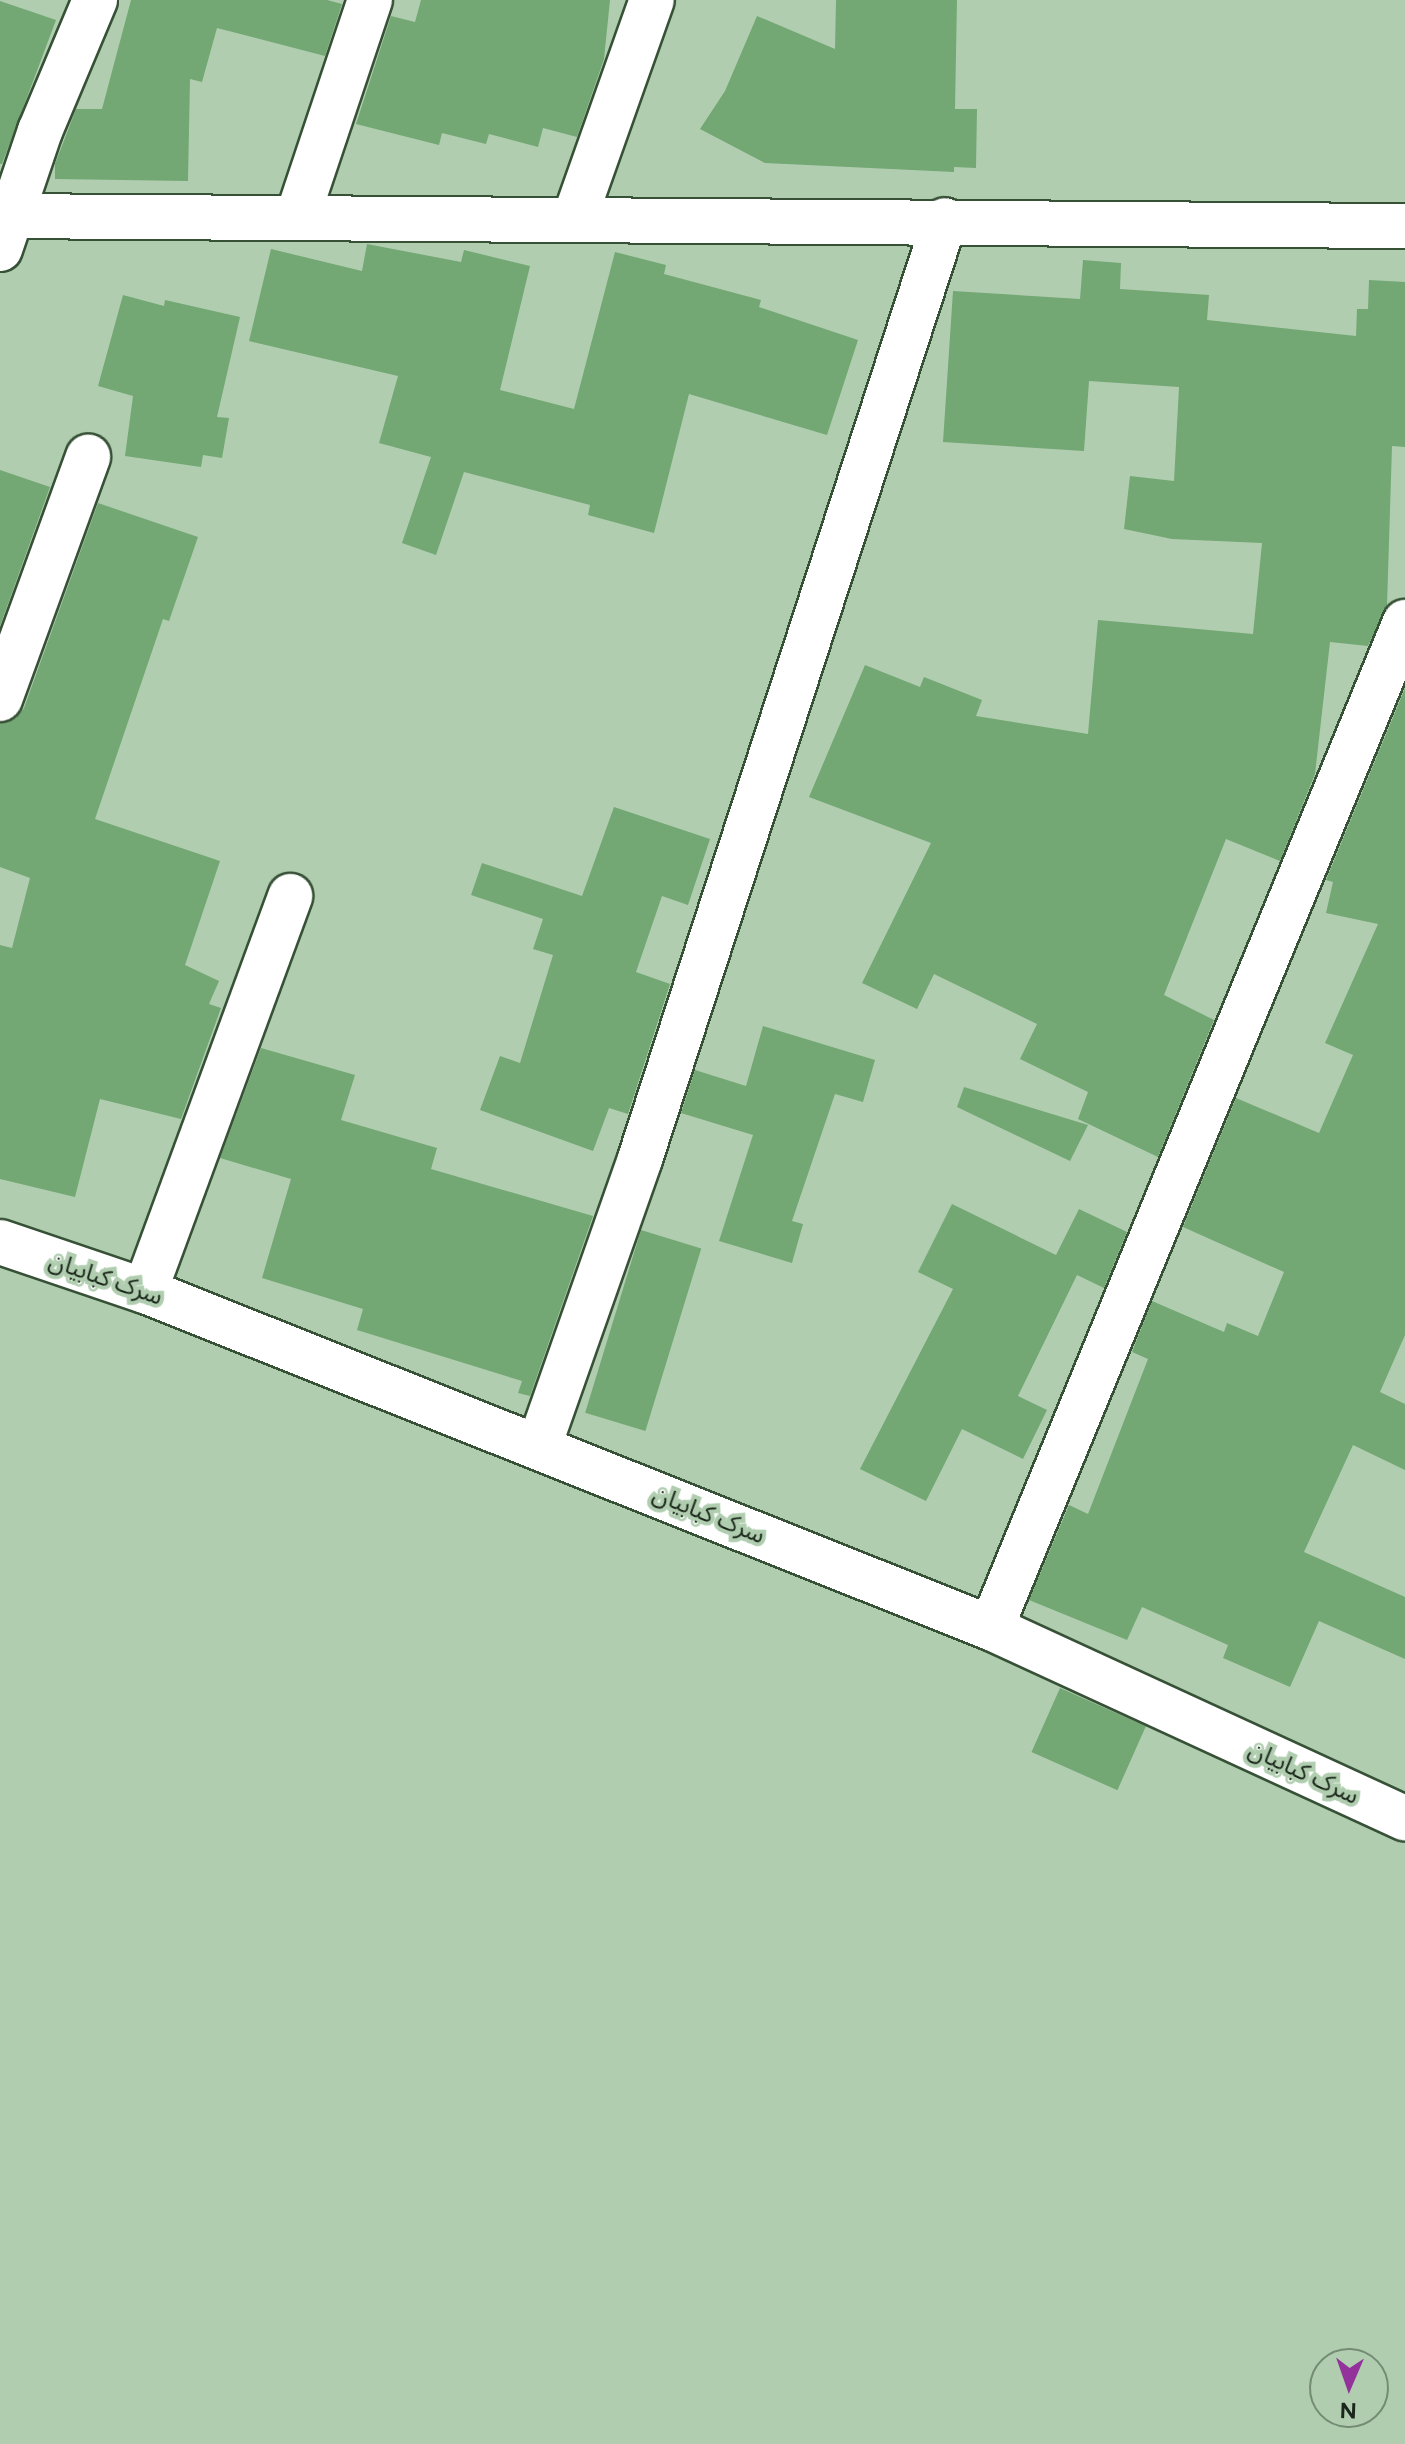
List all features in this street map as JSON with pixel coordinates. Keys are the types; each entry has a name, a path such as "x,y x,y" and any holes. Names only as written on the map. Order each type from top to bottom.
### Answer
{"street":[{"path":"95,0 4,227 298,215 1405,226"},
{"path":"298,215 370,0"},
{"path":"575,217 652,0"},
{"path":"539,1446 645,1144 945,220"},
{"path":"0,699 88,457"},
{"path":"991,1628 1405,622"},
{"path":"145,1291 290,896"},
{"name":"سرک کبابیان","path":"0,1242 145,1291 991,1628 1405,1818"}],"building":[{"path":"131,0 327,0 342,4 325,56 217,28 202,82 190,79 188,181 55,179 55,164 76,109 102,109"},
{"path":"421,0 610,0 604,59 577,137 543,128 538,147 489,134 486,144 442,133 439,145 356,124 391,16 415,22"},
{"path":"836,0 957,0 955,109 977,109 976,168 954,167 954,172 765,163 700,129 725,91 757,16 835,49"},
{"path":"0,1 56,20 2,164 0,164"},
{"path":"367,244 461,262 464,250 530,266 500,390 574,409 615,252 666,265 664,274 761,300 759,307 858,340 827,435 689,394 654,533 588,515 590,505 464,472 436,555 402,543 431,457 379,443 398,376 249,341 271,249 362,271"},
{"path":"1083,260 1121,263 1120,289 1209,295 1207,320 1356,336 1357,309 1368,309 1369,280 1405,282 1405,447 1392,446 1387,606 1368,646 1330,642 1315,774 1280,861 1226,839 1164,995 1214,1020 1158,1157 1078,1119 1088,1092 1020,1059 1037,1024 934,974 917,1009 862,983 931,843 809,797 865,665 920,687 924,677 982,700 976,716 1088,734 1098,620 1253,634 1262,543 1172,539 1124,529 1130,476 1174,481 1179,387 1089,381 1084,451 943,442 953,291 1080,299"},
{"path":"123,295 164,306 165,300 240,317 217,417 229,418 222,458 203,455 201,467 125,456 133,396 98,386"},
{"path":"0,470 50,487 0,626"},
{"path":"98,503 198,537 169,621 163,619 95,819 220,861 185,965 219,981 209,1004 221,1008 181,1119 100,1099 75,1197 0,1179 0,945 12,948 30,878 0,867 0,723 15,719 24,708"},
{"path":"1405,688 1405,1335 1380,1392 1405,1404 1405,1470 1353,1445 1304,1552 1405,1597 1405,1659 1319,1621 1290,1687 1223,1658 1228,1645 1142,1607 1127,1640 1029,1600 1069,1505 1088,1514 1148,1359 1132,1352 1152,1301 1224,1332 1227,1323 1258,1336 1284,1272 1183,1227 1236,1098 1319,1133 1353,1055 1325,1043 1378,924 1326,913 1333,882 1326,880"},
{"path":"614,807 710,839 688,905 662,896 636,972 670,984 628,1114 609,1108 593,1151 480,1110 500,1056 520,1063 553,955 533,949 543,919 471,895 482,863 582,896"},
{"path":"763,1026 875,1060 863,1102 835,1094 792,1221 803,1224 792,1263 719,1241 753,1135 681,1113 695,1070 746,1086"},
{"path":"261,1048 355,1075 341,1120 437,1148 431,1169 593,1216 530,1396 518,1393 522,1381 357,1330 363,1309 262,1278 291,1179 220,1158"},
{"path":"964,1087 1088,1125 1070,1161 957,1107"},
{"path":"952,1204 1056,1255 1079,1209 1127,1232 1104,1288 1077,1275 1018,1396 1047,1410 1023,1459 962,1429 926,1501 860,1469 953,1289 918,1272"},
{"path":"641,1230 701,1248 645,1431 585,1413"},
{"path":"1060,1688 1146,1726 1117,1790 1032,1752"}]}
